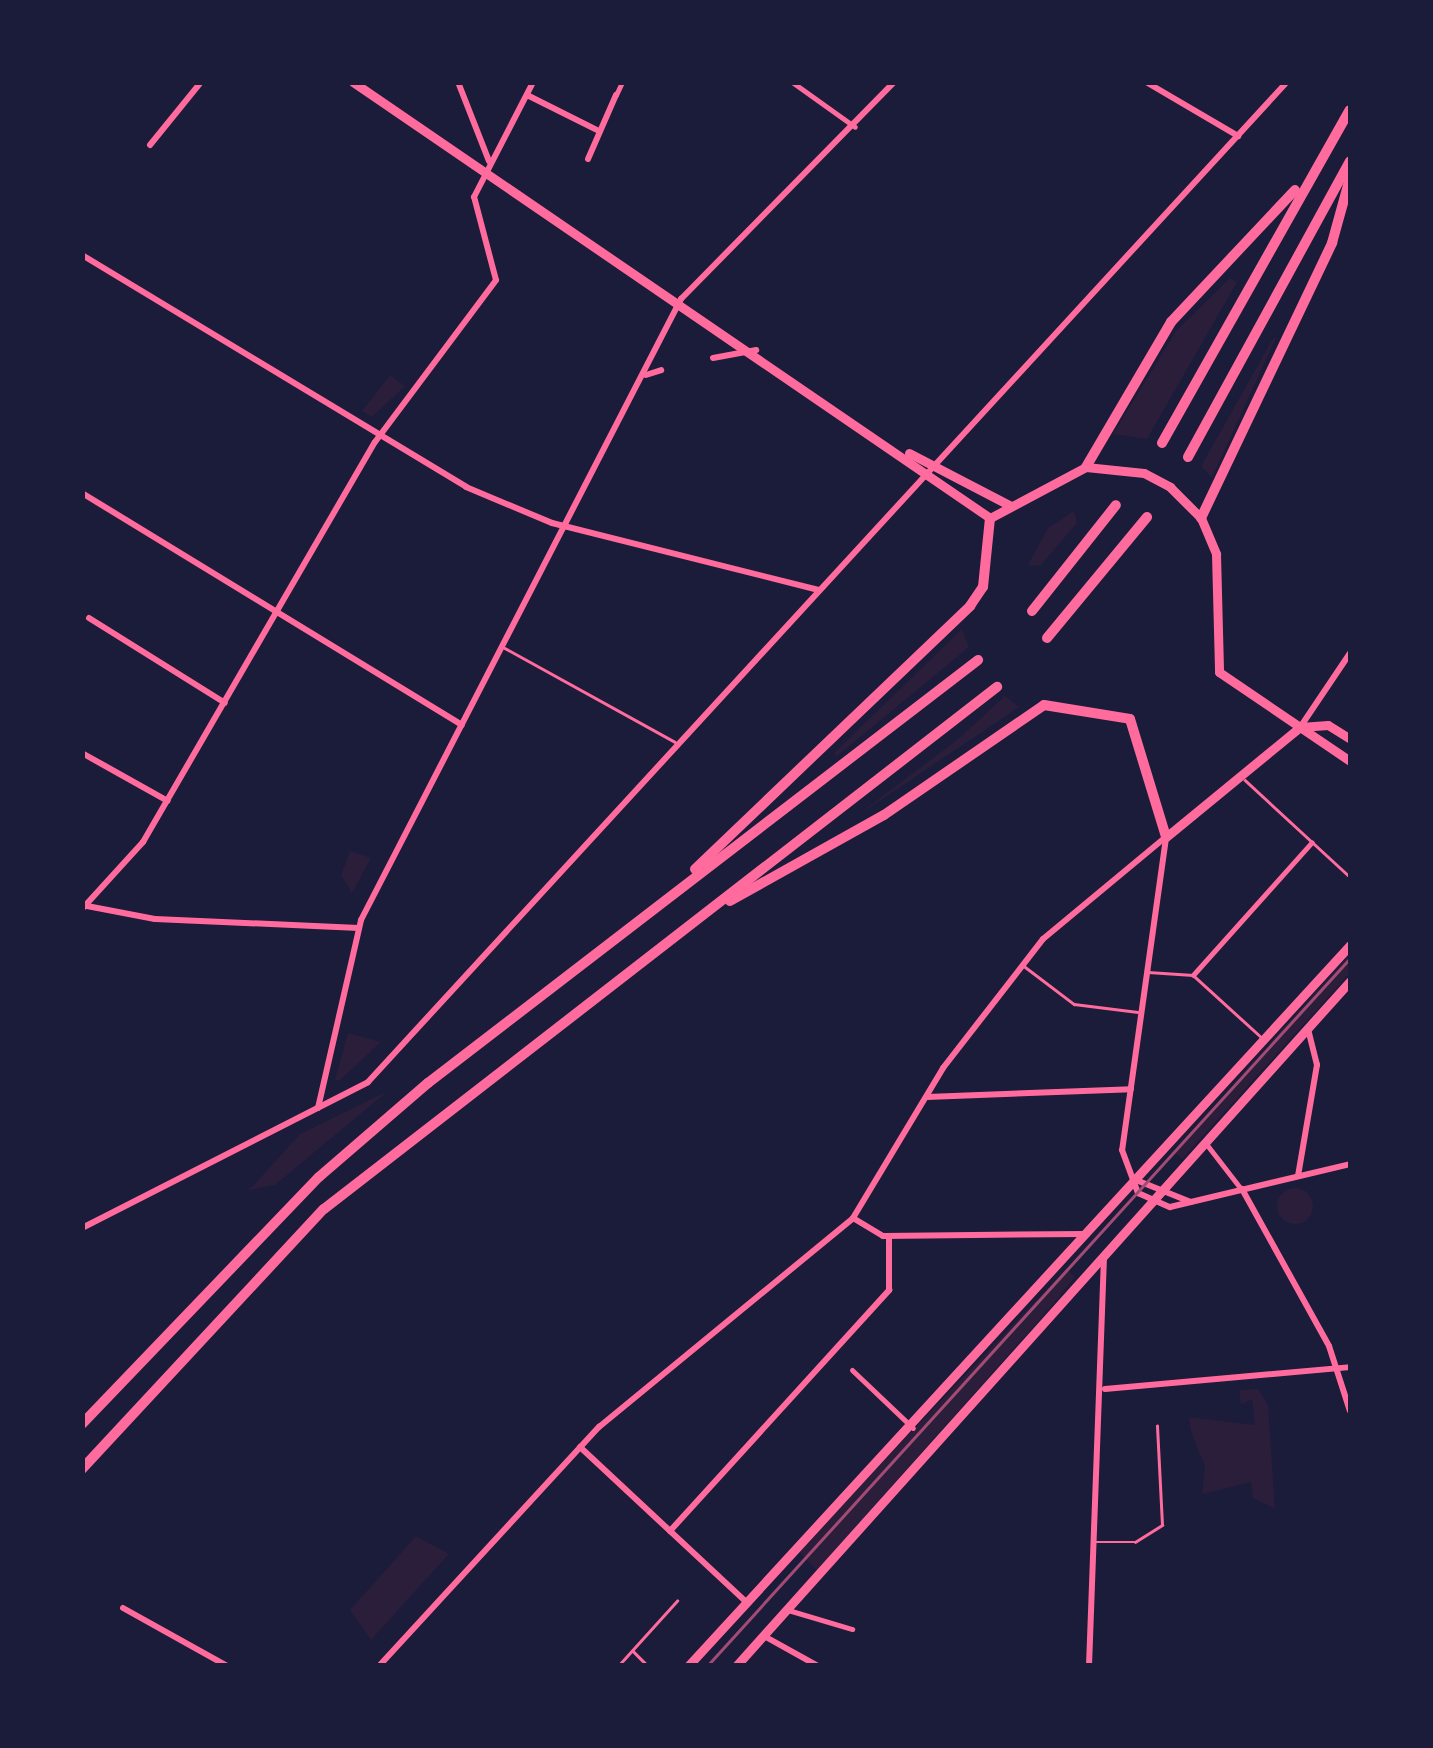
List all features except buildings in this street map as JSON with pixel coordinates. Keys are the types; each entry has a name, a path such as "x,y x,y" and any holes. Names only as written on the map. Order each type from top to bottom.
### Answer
{"highway":[{"path":"1162,442 1310,174 1350,110"},
{"path":"1188,458 1350,161"},
{"path":"1086,467 1172,322 1310,174"},
{"path":"1201,518 1332,243 1350,178"},
{"path":"1032,611 1116,506"},
{"path":"1047,638 1147,516"},
{"path":"631,925 970,606 983,588 990,518"},
{"path":"82,1424 319,1178 631,925 978,660"},
{"path":"82,1469 324,1209 997,687"},
{"path":"694,922 884,814 1044,705 1111,711 1135,726 1166,836"}],"main road":[{"path":"354,82 488,167 756,350 906,453 923,472 990,518 1086,467 1144,474 1201,518 1219,571 1212,657 1219,672 1350,762"},
{"path":"906,453 932,462 1012,506"},
{"path":"1166,836 1244,778 1300,727 1328,724 1350,740"},
{"path":"688,1666 745,1601 913,1428 1084,1234 1350,945"},
{"path":"736,1666 1350,981"}],"street":[{"path":"150,146 201,82"},
{"path":"458,82 488,167"},
{"path":"359,928 154,919 84,906 168,801 380,434 496,280 473,202 534,82"},
{"path":"588,159 622,82"},
{"path":"792,82 854,127"},
{"path":"318,1110 359,928 681,299 894,82"},
{"path":"1146,82 1238,136"},
{"path":"82,1228 368,1082 932,462 1287,82"},
{"path":"528,94 598,130"},
{"path":"82,256 466,487 566,526 819,590"},
{"path":"713,358 756,350"},
{"path":"645,375 662,370"},
{"path":"83,495 462,725"},
{"path":"89,618 225,703"},
{"path":"1300,727 1350,653"},
{"path":"82,753 168,801"},
{"path":"379,1666 580,1447 853,1218 926,1097 1023,965 1166,836"},
{"path":"1166,836 1122,1150 1133,1181 1152,1206 1192,1202 1350,1164"},
{"path":"1193,975 1312,842"},
{"path":"1298,1176 1316,1066 1308,1028"},
{"path":"926,1097 1131,1089"},
{"path":"1207,1145 1242,1190 1335,1369 1350,1411"},
{"path":"1133,1181 1150,1179 1164,1192 1192,1202"},
{"path":"853,1218 889,1236 1084,1234"},
{"path":"670,1530 889,1290 889,1236"},
{"path":"1089,1666 1093,1542 1105,1389 1104,1259"},
{"path":"1105,1389 1350,1368"},
{"path":"852,1370 913,1428"},
{"path":"580,1447 745,1601"},
{"path":"123,1608 227,1666"},
{"path":"788,1610 852,1629"},
{"path":"764,1636 818,1666"}],"lane":[{"path":"501,647 676,742"},
{"path":"1244,778 1350,877"},
{"path":"1023,965 1074,1004 1142,1012"},
{"path":"1147,972 1193,975 1265,1040"},
{"path":"1093,1542 1135,1542 1162,1525 1157,1426"},
{"path":"618,1666 677,1601"},
{"path":"632,1650 648,1666"}],"shaded area":[{"path":"1230,278 1237,282 1147,439 1113,434 1176,331"},
{"path":"1276,338 1212,478 1201,466"},
{"path":"390,375 405,386 372,417 362,411"},
{"path":"1074,511 1077,523 1040,566 1028,565 1048,528"},
{"path":"962,629 969,647 836,757 834,753"},
{"path":"1005,696 1019,707 851,820 957,740"},
{"path":"350,851 371,858 352,893 341,875"},
{"path":"1350,954 1350,973 1182,1159 1173,1151"},
{"path":"348,1033 381,1042 339,1081 335,1080"},
{"path":"388,1091 275,1185 249,1190 300,1134"},
{"path":"1295,1188 1308,1193 1313,1206 1308,1219 1295,1224 1282,1219 1277,1206 1282,1193"},
{"path":"1066,1269 1075,1277 1050,1308 817,1570 798,1551"},
{"path":"1258,1389 1268,1405 1275,1509 1253,1498 1251,1482 1202,1494 1205,1466 1191,1432 1189,1417 1255,1425 1252,1399 1241,1404 1239,1390"},
{"path":"416,1536 449,1554 371,1640 350,1610"}],"tram line":[{"path":"707,1666 1350,958"}]}
